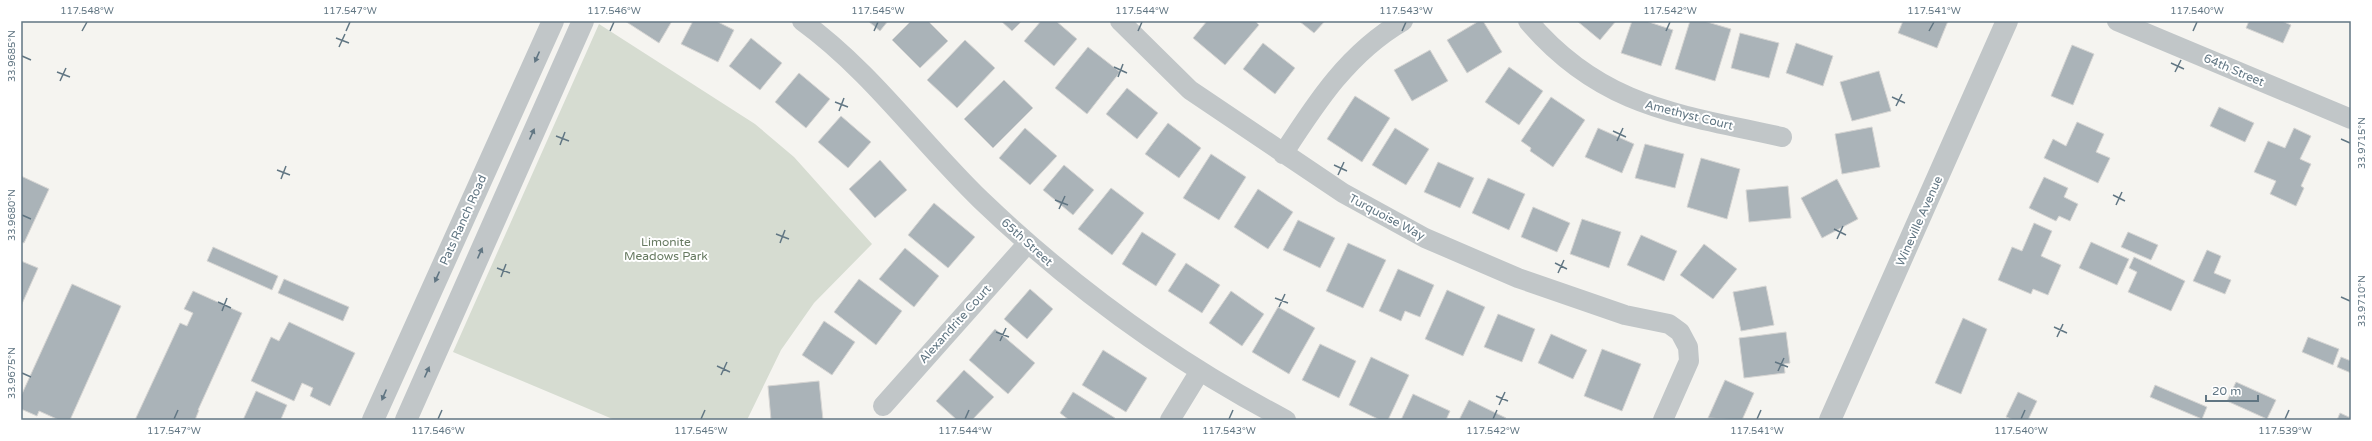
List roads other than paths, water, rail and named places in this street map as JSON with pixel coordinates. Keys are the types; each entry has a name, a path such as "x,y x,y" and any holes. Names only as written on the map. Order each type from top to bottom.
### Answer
{"street":[{"name":"Pats Ranch Road","path":"373,420 553,21"},
{"path":"406,420 583,21"},
{"name":"65th Street","path":"802,21 837,49 980,199 1078,286 1200,371 1286,420"},
{"name":"Turquoise Way","path":"1120,21 1190,90 1343,193 1425,238 1518,278 1625,315 1669,324 1680,332 1688,347 1689,361 1663,420"},
{"path":"1283,154 1332,82 1374,38 1402,21"},
{"name":"Amethyst Court","path":"1528,21 1569,63 1596,81 1627,98 1662,110 1782,137"},
{"name":"Wineville Avenue","path":"1830,420 2007,21"},
{"name":"64th Street","path":"2117,21 2351,119"},
{"name":"Alexandrite Court","path":"883,406 1028,243"},
{"path":"1170,420 1200,371"}],"park label":[{"name":"Limonite Meadows Park","path":"666,249"}]}
